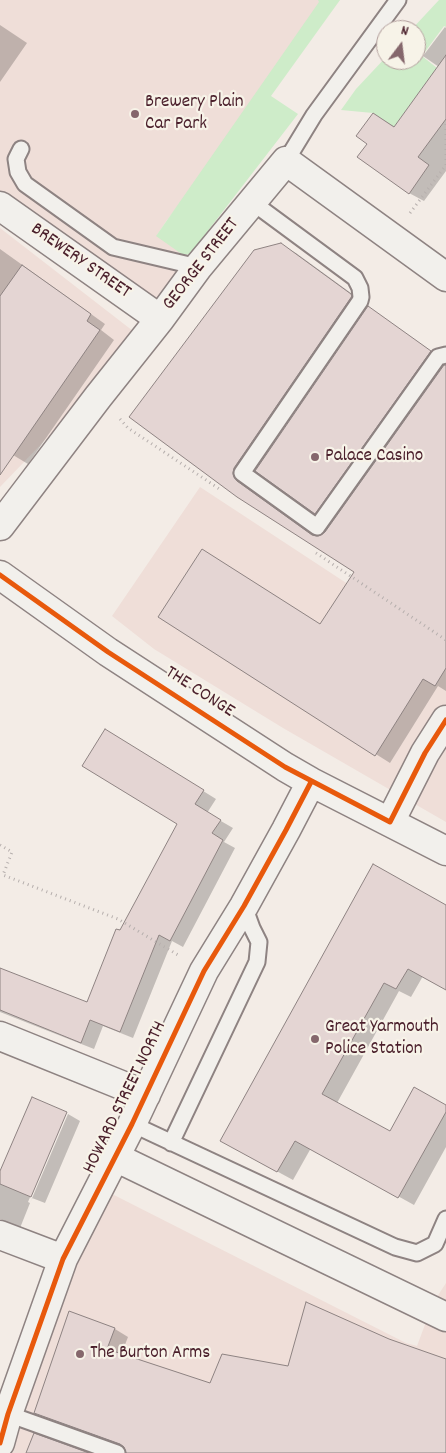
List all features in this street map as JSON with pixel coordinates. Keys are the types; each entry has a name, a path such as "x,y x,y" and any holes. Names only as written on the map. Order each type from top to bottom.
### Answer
{"street":[{"name":"GEORGE STREET","path":"0,526 198,267 286,161"},
{"path":"286,161 446,277"},
{"name":"BREWERY STREET","path":"0,206 160,319"},
{"name":"THE CONGE","path":"0,575 108,652 285,767 446,851"},
{"path":"390,822 424,753 446,720"},
{"name":"HOWARD STREET NORTH","path":"0,1443 8,1414 63,1259 132,1124 204,971 244,906 311,782"},
{"path":"0,1036 146,1095"},
{"name":"HOWARD STREET NORTH","path":"115,1157 446,1317"},
{"path":"0,1235 63,1259"}],"lane":[{"path":"286,161 314,115 398,0"},
{"path":"22,149 16,159 18,172 24,184 113,247 198,267"},
{"path":"252,202 355,278 360,288 361,296 360,301 242,473 317,527 442,356"},
{"path":"171,1143 257,962 259,942 244,906"},
{"path":"132,1124 395,1247 418,1254 435,1244 446,1218"},
{"path":"8,1414 117,1453"}],"path":[{"path":"392,237 446,166 446,124"},
{"path":"0,845 12,852 3,875 118,919 204,971"}],"shaded area":[{"name":"Brewery Plain Car Park","path":"0,0 340,0 157,235 191,260 148,315 0,206"},
{"path":"0,228 133,331 72,412 0,487"},
{"path":"200,487 427,636 446,652 446,822 283,728 154,649 112,616"},
{"path":"114,1195 406,1343 417,1346 433,1303 446,1283 446,1453 9,1453 24,1403 103,1196"}],"green space":[{"path":"318,0 340,0 271,96 298,114 190,254 183,255 156,236 319,2"},
{"path":"439,0 446,0 446,27 444,26 426,51 426,20 420,20"},
{"path":"426,59 437,68 394,127 373,113 341,110 356,89 376,68 376,70 426,70"}],"building":[{"path":"446,55 446,119 418,157 429,165 409,194 357,157 367,144 356,136 373,113 394,127"},
{"name":"Palace Casino","path":"281,243 352,296 234,468 233,473 237,481 312,535 321,535 444,365 446,365 446,668 435,686 423,679 375,756 158,617 202,549 320,624 354,572 237,497 129,417 254,250"},
{"path":"22,265 91,314 87,321 100,330 0,475 0,296"},
{"path":"368,306 431,351 315,514 255,471"},
{"path":"105,729 204,790 195,804 221,820 212,833 223,840 170,941 159,935 120,1032 90,1020 81,1043 0,1010 0,968 87,1002 116,929 120,930 177,824 82,766"},
{"name":"Great Yarmouth Police Station","path":"373,864 446,905 446,990 408,969 396,989 384,983 322,1094 390,1131 414,1087 446,1105 446,1112 398,1198 295,1141 277,1172 220,1141"},
{"path":"32,1097 67,1112 31,1197 0,1184 0,1171"},
{"path":"306,1302 389,1339 446,1359 446,1453 126,1453 124,1447 120,1444 34,1413 69,1311 115,1328 107,1349 210,1383 222,1354 288,1366"},
{"path":"34,1433 89,1453 26,1453"}],"cycle path":[{"path":"0,575 108,652 285,767 390,822 425,753 446,720"},
{"path":"0,1443 8,1414 63,1259 132,1124 204,971 244,906 311,782"}],"place":[{"name":"Brewery Plain Car Park","path":"135,114"},
{"name":"Palace Casino","path":"315,457"},
{"name":"Great Yarmouth Police Station","path":"315,1039"},
{"name":"The Burton Arms","path":"80,1354"}]}
